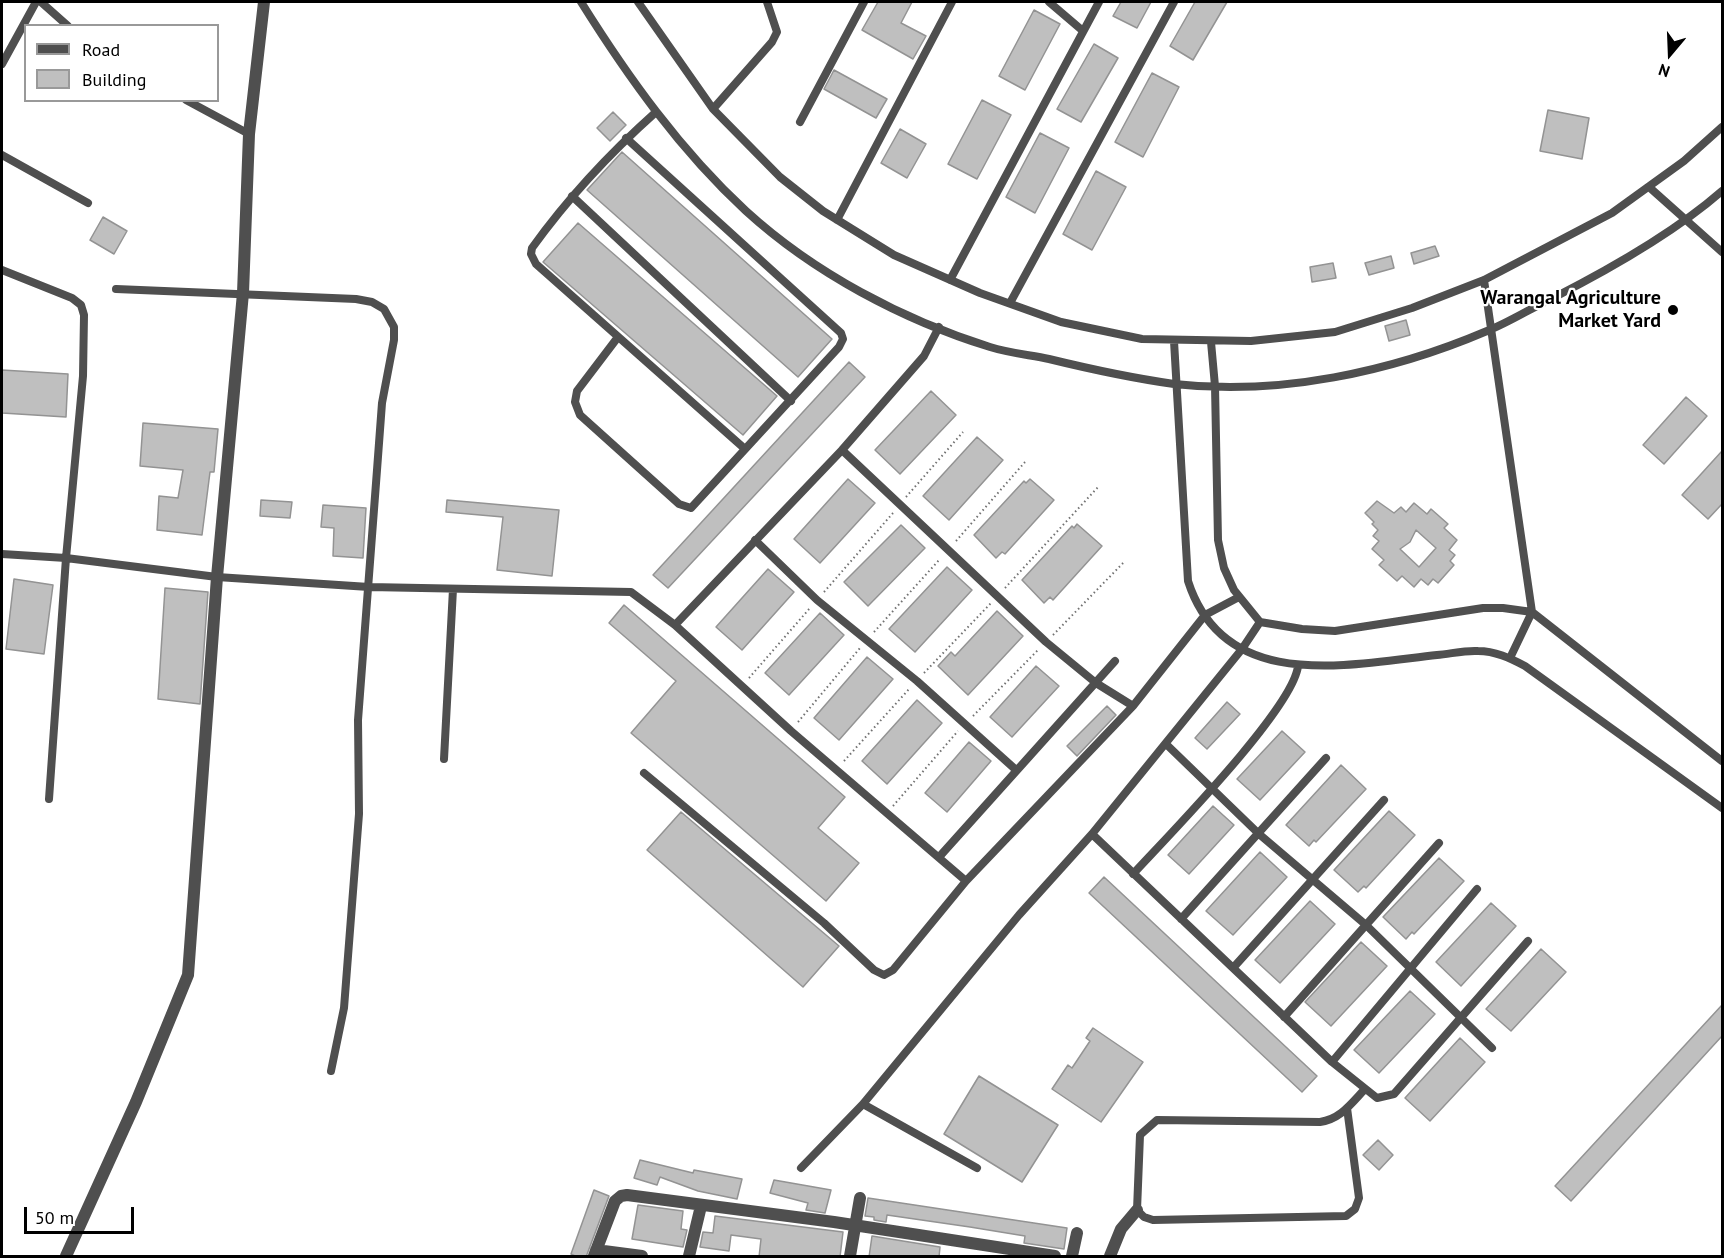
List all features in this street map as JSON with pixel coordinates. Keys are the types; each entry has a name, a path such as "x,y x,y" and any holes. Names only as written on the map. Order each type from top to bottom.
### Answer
{"street":[{"path":"66,1257 136,1102 188,975 217,577 243,292 249,134 264,2"},
{"path":"642,1257 595,1253 615,1201 621,1196 855,1226 1055,1257"},
{"path":"850,1257 860,1198"},
{"path":"689,1257 700,1206"},
{"path":"1110,1257 1121,1229 1137,1210"},
{"path":"1072,1257 1077,1233"}],"lane":[{"path":"2,64 36,2"},
{"path":"41,2 66,24"},
{"path":"580,2 656,112 687,151 748,212 796,250 871,297 993,348 1177,384 1215,386 1298,383 1387,366 1490,330 1586,282 1686,219 1722,191"},
{"path":"638,2 713,109 780,177 837,220 894,255 950,280 1072,324 1142,339 1211,342 1335,332 1412,308 1485,280 1611,213 1684,161 1722,127"},
{"path":"713,109 772,42 777,32 767,2"},
{"path":"800,122 864,2"},
{"path":"837,220 952,2"},
{"path":"1049,2 1083,30"},
{"path":"950,280 1099,2"},
{"path":"1010,303 1174,2"},
{"path":"190,102 249,134"},
{"path":"656,112 626,138 572,196 532,248 533,260 745,449"},
{"path":"618,337 577,391 575,402 580,415 684,508 696,506 839,347 843,339 841,333 626,138"},
{"path":"2,155 88,203"},
{"path":"1649,187 1722,252"},
{"path":"572,196 791,401"},
{"path":"2,270 72,298 81,305 84,315 84,376 66,558 49,799"},
{"path":"1485,280 1490,330 1532,612 1510,658"},
{"path":"116,289 243,292 356,299 372,302 390,316 394,340 382,403 358,720 359,814 344,1008 331,1071"},
{"path":"675,625 842,450 924,356 939,327"},
{"path":"1174,341 1188,580 1193,597 1221,634 1242,649 1298,666 1345,665 1476,651 1510,658 1525,666 1722,808"},
{"path":"1211,342 1215,386 1218,540 1224,568 1239,597 1260,622 1302,629 1335,631 1483,608 1532,612 1722,761"},
{"path":"842,450 1046,642 1096,683 1132,706"},
{"path":"755,540 817,600 917,681 1016,769"},
{"path":"2,554 66,558 217,577 369,587 631,592 675,625 790,731 940,856 966,881"},
{"path":"444,759 453,589"},
{"path":"644,772 824,923 879,974 884,975 893,970 966,881 1132,706 1205,615 1239,597"},
{"path":"801,1168 863,1104 1018,915 1092,834 1242,649 1260,622"},
{"path":"940,856 1115,661"},
{"path":"1133,874 1212,788 1287,695 1293,685 1298,666"},
{"path":"1166,744 1259,834 1366,925 1492,1048"},
{"path":"1181,919 1326,758"},
{"path":"1233,968 1384,800"},
{"path":"1092,834 1332,1062 1364,1090 1377,1098 1394,1094 1528,941"},
{"path":"1284,1017 1439,843"},
{"path":"1332,1062 1477,889"},
{"path":"1347,1108 1359,1198 1354,1209 1346,1216 1153,1220 1144,1217 1137,1210 1140,1135 1147,1126 1157,1120 1320,1122 1332,1120 1364,1090"},
{"path":"863,1104 977,1168"}],"path":[{"path":"741,687 963,432"},
{"path":"790,731 867,639 1025,462"},
{"path":"836,770 1099,486"},
{"path":"887,813 965,724 1125,561"}],"building":[{"path":"878,2 912,2 901,23 926,36 913,59 862,30"},
{"path":"1121,2 1151,2 1137,28 1113,16"},
{"path":"1195,2 1227,2 1193,60 1170,46"},
{"path":"1034,10 1060,24 1025,90 999,76"},
{"path":"1094,44 1118,58 1081,122 1057,109"},
{"path":"834,70 887,99 876,118 824,89"},
{"path":"1152,73 1179,87 1143,157 1115,142"},
{"path":"982,100 1011,115 977,179 948,164"},
{"path":"1548,110 1589,118 1582,159 1540,151"},
{"path":"613,112 626,125 610,141 597,128"},
{"path":"900,129 926,144 907,178 881,163"},
{"path":"1040,133 1069,148 1035,213 1006,197"},
{"path":"622,152 832,339 798,377 587,190"},
{"path":"1096,171 1126,187 1092,250 1063,234"},
{"path":"103,217 127,231 114,254 90,240"},
{"path":"578,223 777,396 743,435 543,262"},
{"path":"1435,246 1439,256 1414,264 1411,253"},
{"path":"1391,256 1394,268 1369,275 1365,263"},
{"path":"1333,263 1336,278 1312,282 1310,267"},
{"path":"1406,320 1410,335 1389,341 1385,326"},
{"path":"849,362 865,377 668,588 653,575"},
{"path":"2,370 68,374 66,417 2,413"},
{"path":"931,391 956,415 900,474 875,450"},
{"path":"1686,397 1707,416 1664,464 1643,445"},
{"path":"143,423 218,429 214,472 210,472 202,535 157,530 159,496 178,498 183,470 140,466"},
{"path":"977,437 1003,460 949,520 923,496"},
{"path":"1722,451 1722,504 1708,519 1682,495"},
{"path":"848,479 875,503 820,563 794,539"},
{"path":"1030,479 1054,500 1005,554 1002,552 996,558 974,535 1024,481 1026,483"},
{"path":"261,500 292,502 290,518 260,516"},
{"path":"447,500 559,510 552,576 497,570 503,517 446,512"},
{"path":"1377,501 1394,513 1401,507 1406,512 1414,503 1427,514 1431,509 1448,524 1444,528 1457,540 1449,550 1455,555 1450,561 1454,565 1438,583 1433,579 1428,585 1421,579 1414,587 1402,576 1397,581 1379,565 1384,560 1372,549 1379,541 1373,536 1378,530 1365,513","holes":["1416,530 1436,548 1419,567 1400,549 1410,542"]},
{"path":"323,505 366,508 363,558 333,556 334,528 321,527"},
{"path":"1077,524 1102,546 1053,600 1050,597 1044,603 1022,580 1072,526 1074,528"},
{"path":"901,525 925,548 868,606 844,582"},
{"path":"947,567 972,590 915,652 889,629"},
{"path":"768,569 794,592 742,650 716,627"},
{"path":"14,579 53,585 44,654 6,649"},
{"path":"165,588 208,592 200,704 158,699"},
{"path":"624,605 845,797 818,828 859,863 826,901 631,733 676,681 609,623"},
{"path":"997,611 1023,636 968,695 938,666 951,652 955,656"},
{"path":"820,613 844,635 789,695 765,673"},
{"path":"867,657 893,679 839,740 814,718"},
{"path":"1036,666 1059,686 1012,737 990,717"},
{"path":"917,700 942,723 887,784 862,761"},
{"path":"1227,702 1240,714 1207,749 1195,738"},
{"path":"1107,706 1116,715 1077,756 1067,746"},
{"path":"1282,731 1305,752 1260,800 1237,779"},
{"path":"969,742 991,761 947,812 925,793"},
{"path":"1341,765 1366,789 1316,842 1314,840 1309,846 1286,825"},
{"path":"1213,806 1234,825 1189,874 1168,855"},
{"path":"1389,811 1415,835 1366,888 1364,886 1358,892 1334,870"},
{"path":"681,812 839,946 803,987 647,850"},
{"path":"1260,852 1287,877 1233,935 1206,911"},
{"path":"1439,858 1464,881 1414,934 1412,932 1406,939 1383,917"},
{"path":"1104,877 1317,1076 1302,1092 1089,893"},
{"path":"1310,901 1335,924 1280,983 1255,960"},
{"path":"1491,903 1516,926 1461,986 1436,962"},
{"path":"1361,942 1387,966 1331,1026 1305,1002"},
{"path":"1541,949 1566,972 1511,1031 1486,1009"},
{"path":"1410,991 1435,1014 1379,1073 1354,1050"},
{"path":"1722,1005 1722,1036 1571,1201 1555,1186"},
{"path":"1093,1028 1143,1062 1101,1122 1052,1089 1068,1065 1072,1068 1090,1041 1086,1038"},
{"path":"1460,1038 1485,1062 1430,1121 1405,1098"},
{"path":"979,1076 1058,1125 1022,1182 944,1134"},
{"path":"1378,1140 1393,1155 1379,1170 1363,1155"},
{"path":"640,1160 693,1173 694,1170 742,1179 737,1199 698,1191 660,1177 657,1185 634,1178"},
{"path":"774,1180 831,1190 825,1213 806,1210 808,1203 770,1193"},
{"path":"594,1190 609,1196 586,1257 577,1257 571,1254"},
{"path":"868,1198 1067,1228 1064,1249 1024,1243 1025,1236 970,1227 887,1215 886,1222 874,1220 874,1217 865,1216"},
{"path":"638,1205 683,1211 681,1229 687,1230 683,1247 632,1239"},
{"path":"715,1216 843,1232 840,1257 759,1257 761,1239 731,1235 729,1251 700,1247 703,1232 713,1233"},
{"path":"872,1236 940,1247 939,1257 869,1257"}],"place":[{"name":"Warangal Agriculture Market Yard","path":"1673,310"}]}
